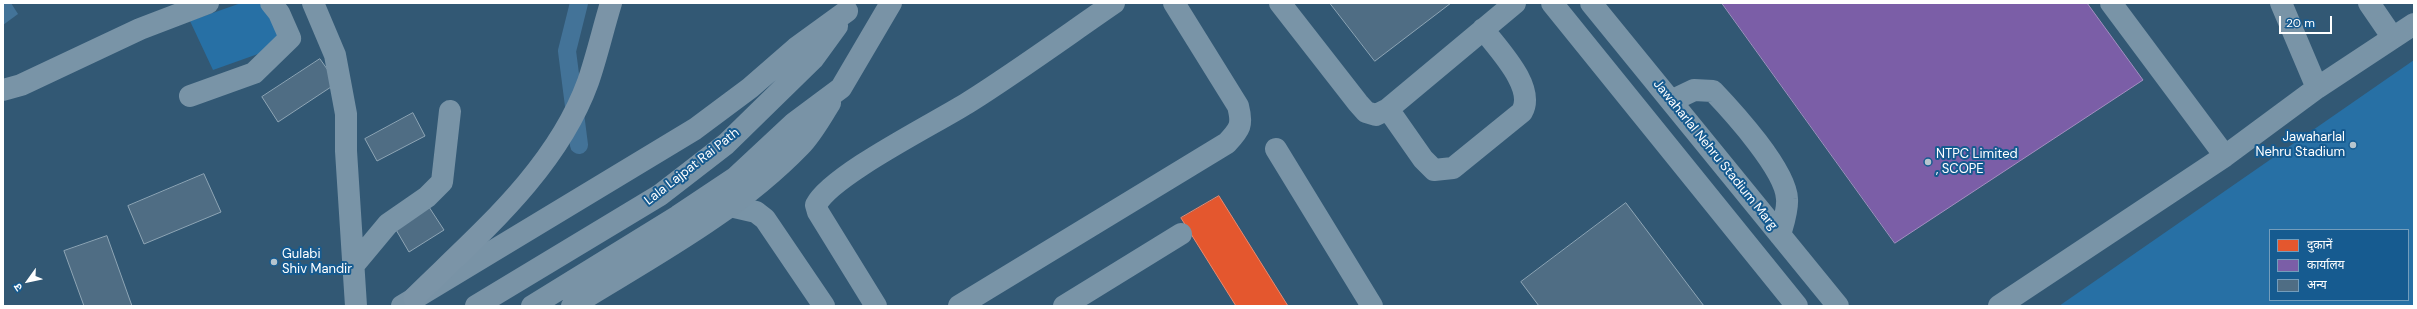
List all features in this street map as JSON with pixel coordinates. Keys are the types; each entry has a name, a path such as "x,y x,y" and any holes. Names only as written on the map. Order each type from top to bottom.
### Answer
{"highway":[{"path":"408,302 523,190 565,129 588,83 611,3"}],"main road":[{"path":"572,306 703,226 754,188 802,145 841,88 891,3"},
{"path":"408,302 695,129 750,88 796,48 851,7"},
{"name":"Lala Lajpat Rai Path","path":"476,306 660,195 726,144 813,59 851,7"},
{"path":"532,306 678,216 735,178 794,123 841,88"}],"street":[{"path":"3,90 21,85 140,30 208,3"},
{"path":"190,96 254,72 290,38 279,13 271,3"},
{"path":"314,3 335,55 346,114 346,151 356,306"},
{"path":"876,306 818,212 816,205 820,197 828,188 864,164 968,102 1114,3"},
{"path":"959,306 1227,142 1239,130 1241,117 1238,106 1174,3"},
{"path":"1280,3 1366,112 1376,115 1388,109 1483,29 1504,7"},
{"path":"1552,3 1797,306"},
{"name":"Jawaharlal Nehru Stadium Marg","path":"1591,3 1838,306"},
{"path":"2111,3 2225,156"},
{"path":"2281,3 2317,88"},
{"path":"2369,3 2393,38"},
{"path":"1999,306 2225,156 2317,88 2414,24"},
{"path":"1388,109 1423,159 1434,170 1453,168 1522,112 1527,104 1526,94 1522,82 1483,29"},
{"path":"1671,101 1694,90 1713,91 1738,117 1778,172 1788,199 1780,236"},
{"path":"353,266 388,224 426,197 442,182 450,111"},
{"path":"1276,150 1372,306"},
{"path":"730,206 756,212 766,218 824,306"},
{"path":"1064,306 1181,234"}],"shaded area":[{"path":"3,3 11,3 18,14 3,25"},
{"path":"241,3 268,3 286,44 213,70 190,21"},
{"name":"Jawaharlal Nehru Stadium","path":"2414,60 2414,306 2059,306"}],"building: दुकानें":[{"path":"1219,196 1288,306 1236,306 1181,218"}],"building: कार्यालय":[{"name":"NTPC Limited , SCOPE","path":"1722,3 2087,3 2143,80 1895,243"}],"building: अन्य":[{"path":"1330,3 1451,3 1375,61"},
{"path":"320,59 337,83 278,122 262,97"},
{"path":"413,113 425,136 377,161 365,139"},
{"path":"204,174 221,212 144,244 128,206"},
{"path":"1626,203 1704,306 1539,306 1521,282"},
{"path":"429,207 444,230 409,252 395,228"},
{"path":"107,236 132,306 84,306 64,251"}],"waterway":[{"path":"579,3 567,51 579,145"}],"place":[{"name":"Jawaharlal Nehru Stadium","path":"2353,145"},
{"name":"NTPC Limited , SCOPE","path":"1928,162"},
{"name":"Gulabi Shiv Mandir","path":"274,262"}]}
